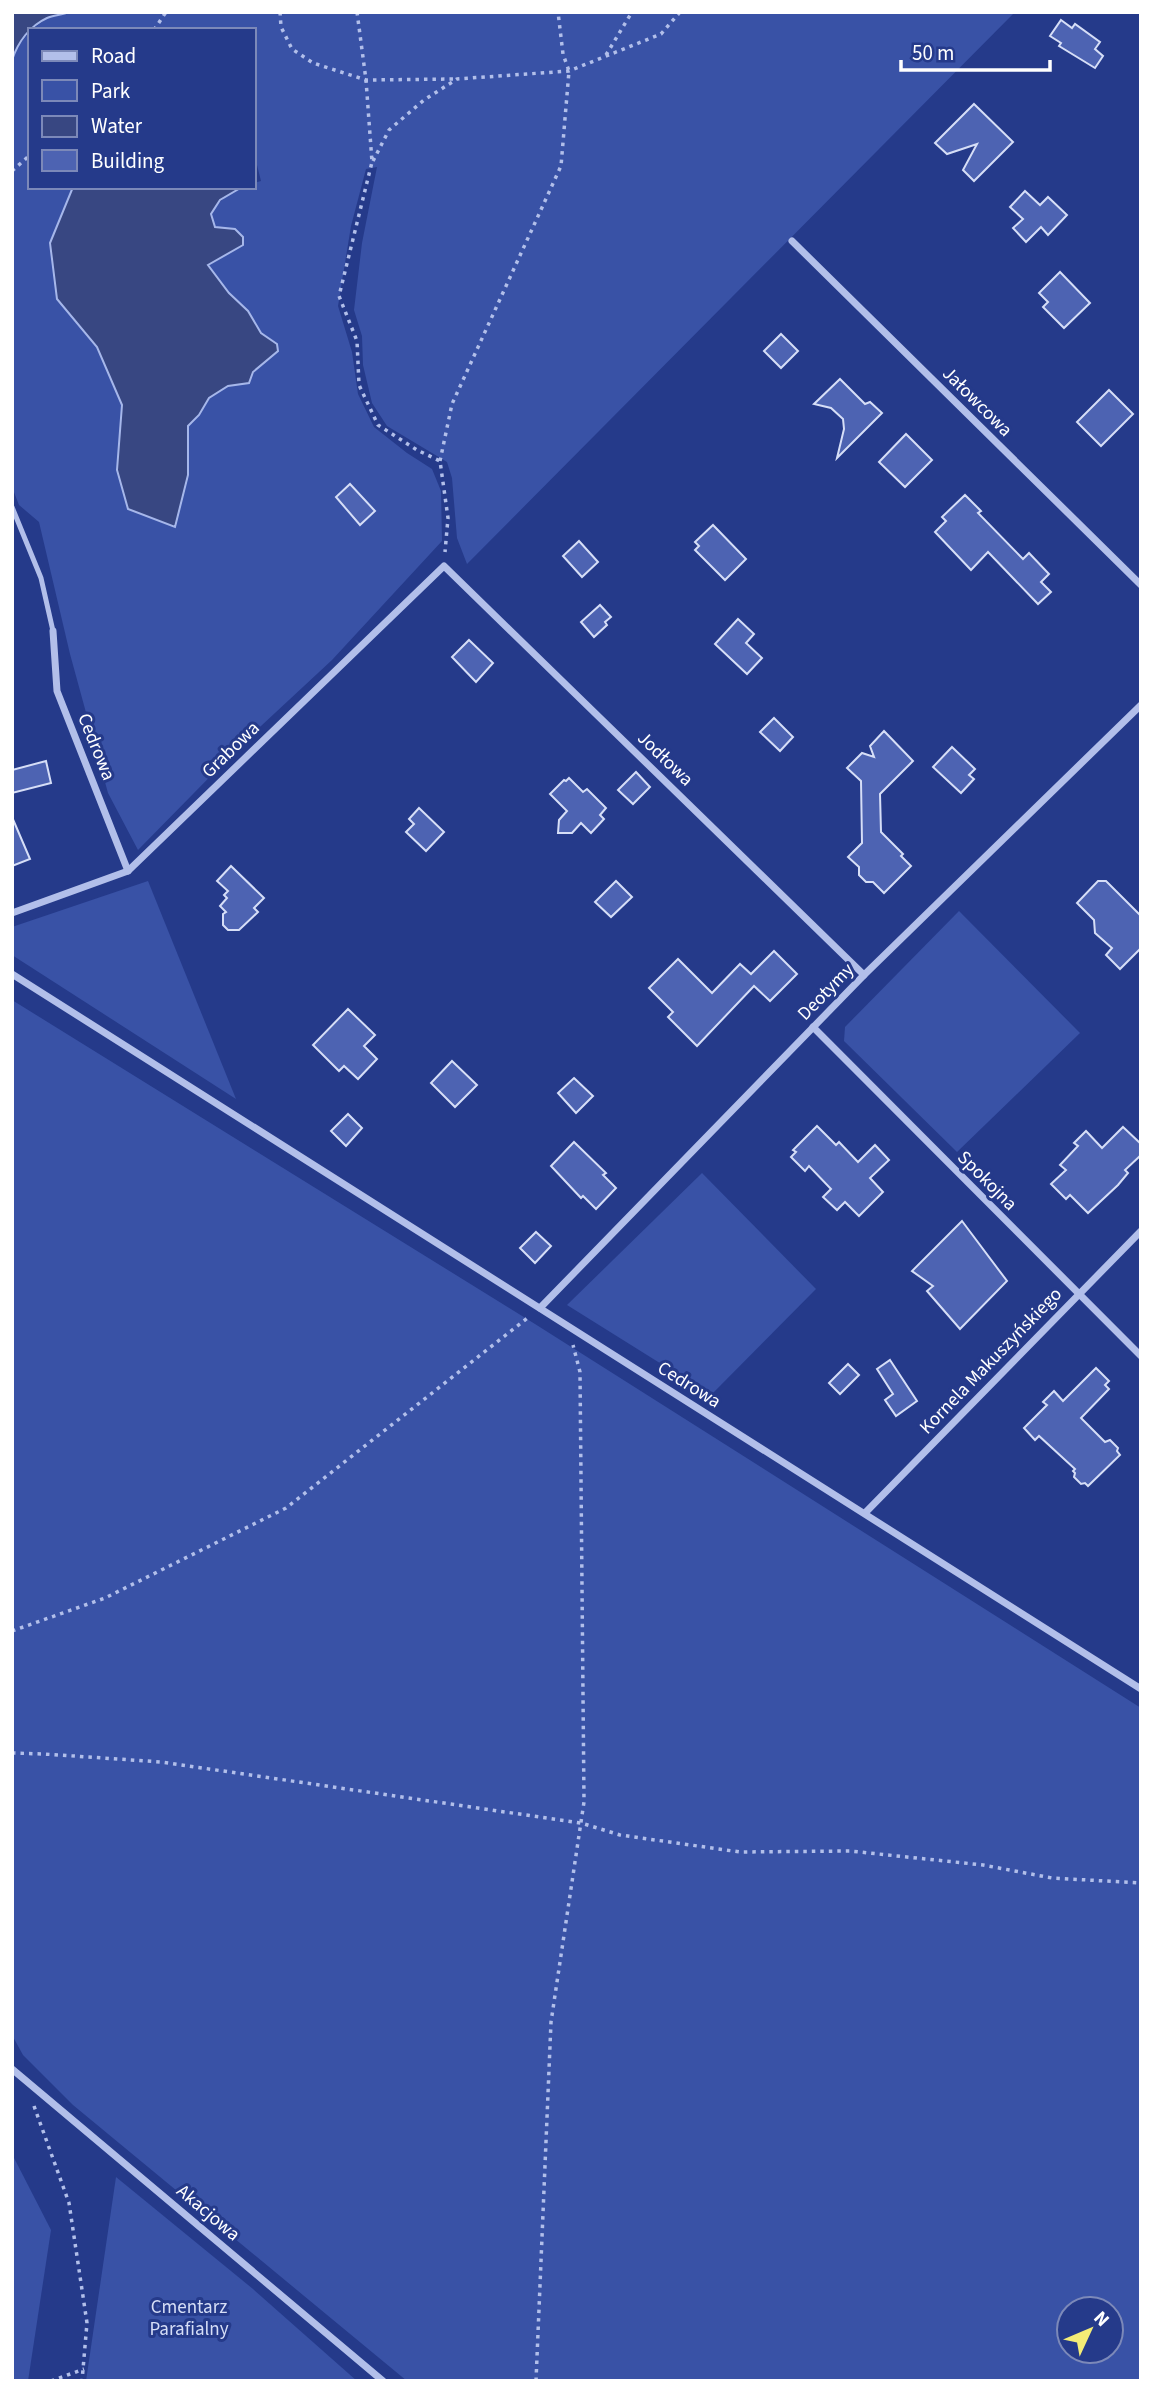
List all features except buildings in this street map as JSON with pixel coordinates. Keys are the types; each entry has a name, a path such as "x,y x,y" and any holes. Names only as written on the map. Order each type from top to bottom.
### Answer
{"street":[{"name":"Jałowcowa","path":"792,241 1141,585"},
{"name":"Grabowa","path":"12,913 128,872 444,566"},
{"name":"Jodłowa","path":"444,566 864,975"},
{"name":"Cedrowa","path":"53,631 57,691 128,872"},
{"name":"Deotymy","path":"540,1308 864,975 1141,705"},
{"name":"Cedrowa","path":"12,974 1141,1689"},
{"name":"Spokojna","path":"813,1027 1141,1356"},
{"name":"Kornela Makuszyńskiego","path":"864,1513 1141,1231"},
{"name":"Akacjowa","path":"12,2069 383,2381"}],"lane":[{"path":"12,507 41,578 53,631"}],"path":[{"path":"155,28 166,12"},
{"path":"281,12 281,27 292,49 313,63 366,80 457,79 569,71 661,34 680,12"},
{"path":"357,12 366,80 372,162"},
{"path":"444,566 448,518 440,461 452,404 561,166 569,71 563,54 558,12"},
{"path":"604,57 632,12"},
{"path":"440,461 378,425 359,385 357,341 339,296 372,162 389,130 424,100 457,79"},
{"path":"12,171 28,157"},
{"path":"12,1631 105,1598 286,1508 540,1308"},
{"path":"536,2381 551,2022 584,1788 580,1372 570,1329"},
{"path":"12,1754 161,1762 580,1824 620,1835 740,1852 850,1851 983,1865 1052,1878 1141,1883"},
{"path":"34,2106 69,2203 88,2323 82,2381"},
{"path":"51,2381 84,2370"}],"green space":[{"path":"69,12 1015,12 467,564 457,538 452,478 447,462 387,426 372,403 363,365 362,336 354,310 362,243 377,167 366,169 351,226 338,306 352,352 358,394 374,427 432,469 441,491 442,541 332,660 247,739 138,850 108,793 70,654 39,522 19,505 12,487 12,60 17,47 28,34 28,189 72,189 50,243 57,299 97,347 122,405 117,470 175,527 188,475 188,426 199,415 208,398 228,386 249,383 253,373 277,344 261,333 248,311 229,293 208,264 242,245 243,237 235,229 215,227 211,214 229,194 240,189 256,189 256,182 261,181 256,161 256,28 34,28 49,17"},
{"path":"148,881 236,1099 12,955 12,927"},
{"path":"959,911 1080,1033 957,1152 844,1041 845,1027"},
{"path":"12,1000 535,1324 1141,1708 1141,2381 407,2381 73,2105 23,2055 12,2035"},
{"path":"702,1173 816,1289 711,1395 567,1305"},
{"path":"12,2154 51,2230 28,2381 12,2381"},
{"name":"Cmentarz Parafialny","path":"116,2177 253,2289 357,2381 86,2381"}],"water":[{"path":"12,12 69,12 47,18 28,28 12,60"},
{"path":"72,189 239,189 220,200 211,214 215,227 235,229 243,237 243,245 208,265 229,293 248,311 261,333 277,344 278,351 253,372 249,383 228,386 209,398 199,415 188,426 188,475 175,527 128,509 117,470 122,405 97,347 57,299 50,243"}]}
